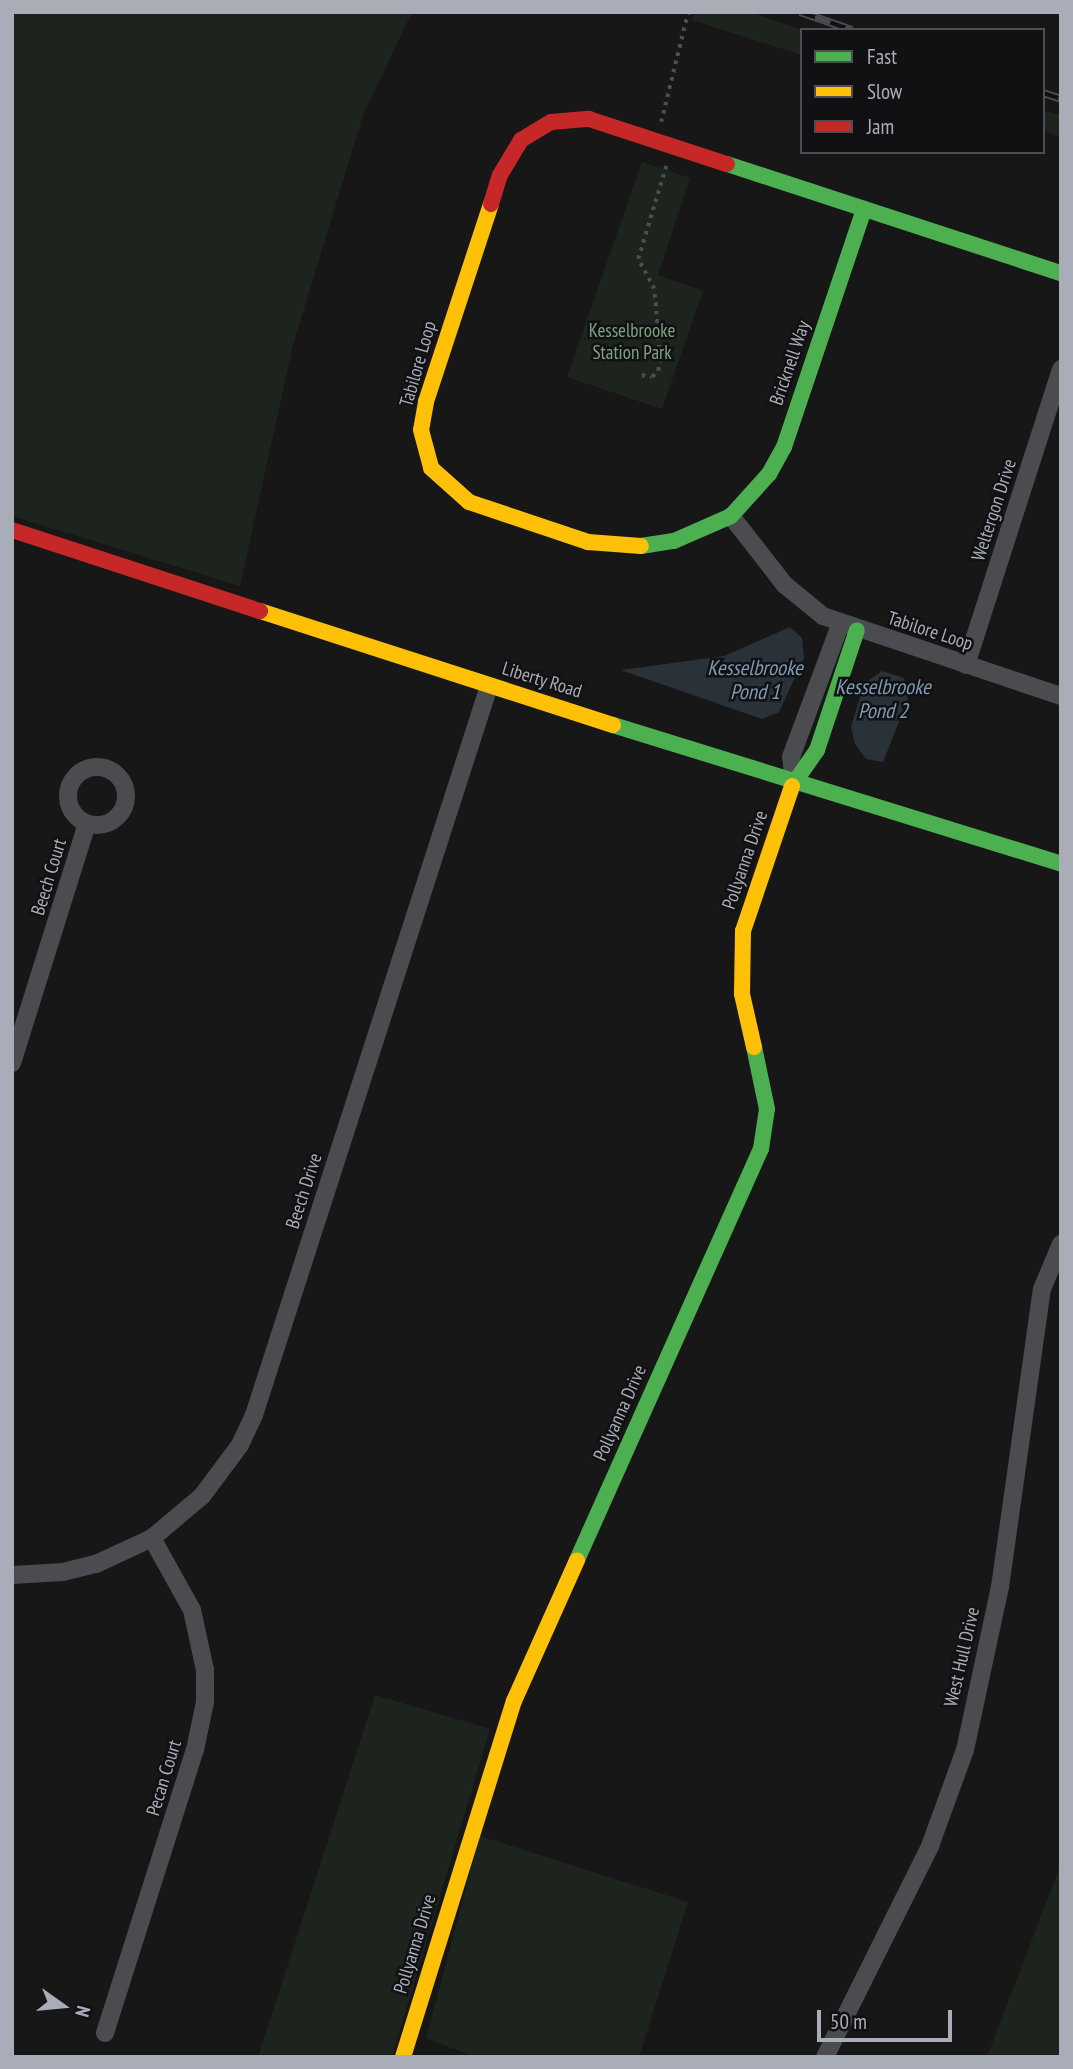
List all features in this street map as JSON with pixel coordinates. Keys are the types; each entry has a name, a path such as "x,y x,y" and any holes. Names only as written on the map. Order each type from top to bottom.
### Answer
{"street":[{"name":"Tabilore Loop","path":"1061,273 665,143 589,119 569,117 535,130 509,154 426,402 424,450 443,482 469,502 588,542 616,546 663,542 731,516 792,591 849,628 1061,696"},
{"name":"Bricknell Way","path":"731,516 769,474 784,447 864,209"},
{"name":"Weltergon Drive","path":"966,665 1061,369"},
{"name":"Liberty Road","path":"12,530 489,686 1061,864"},
{"path":"794,781 791,757 849,628"},
{"name":"Beech Drive","path":"12,1575 63,1572 96,1564 152,1538 202,1496 223,1471 254,1415 489,686"},
{"name":"Pollyanna Drive","path":"402,2057 514,1700 761,1149 767,1109 742,994 741,945 794,781"},
{"name":"Beech Court","path":"12,1063 87,824"},
{"name":"West Hull Drive","path":"825,2057 930,1846 965,1750 1000,1587 1042,1289 1061,1244"},
{"name":"Pecan Court","path":"105,2034 195,1750 205,1702 205,1670 192,1610 152,1538"}],"path":[{"path":"642,375 652,377 658,371 660,357 654,289 638,259 665,143 671,67 688,12"}],"green space":[{"path":"12,12 412,12 363,115 293,345 240,586 12,516"},
{"path":"695,12 750,12 800,29 800,54 692,20"},
{"path":"1045,111 1061,115 1061,137 1045,132"},
{"name":"Kesselbrooke Station Park","path":"642,162 690,178 658,275 703,291 662,409 567,377"},
{"path":"375,1695 490,1729 392,2057 258,2057"},
{"path":"480,1836 688,1902 639,2057 475,2057 426,2038"},
{"path":"1061,1864 1061,2057 987,2057"}],"water":[{"name":"Kesselbrooke Pond 1","path":"790,627 802,638 804,658 779,712 762,719 621,670 724,656"},
{"name":"Kesselbrooke Pond 2","path":"882,671 904,678 908,699 883,762 866,759 855,744 851,727 864,684"}],"railway":[{"path":"800,12 846,28"},
{"path":"1045,94 1061,99"}],"traffic: fast":[{"path":"727,164 1061,273"},
{"path":"641,546 674,541 731,516 769,474 784,447 864,209"},
{"path":"792,786 817,750 857,630"},
{"path":"613,725 1061,864"},
{"path":"577,1560 761,1149 767,1109 754,1047"}],"traffic: slow":[{"path":"491,204 426,402 421,430 431,468 469,502 588,542 641,546"},
{"path":"260,611 613,725"},
{"path":"754,1047 742,994 743,931 792,786"},
{"path":"403,2057 514,1701 577,1560"}],"traffic: jam":[{"path":"491,204 500,175 521,140 551,122 589,119 727,164"},
{"path":"12,530 260,611"}]}
